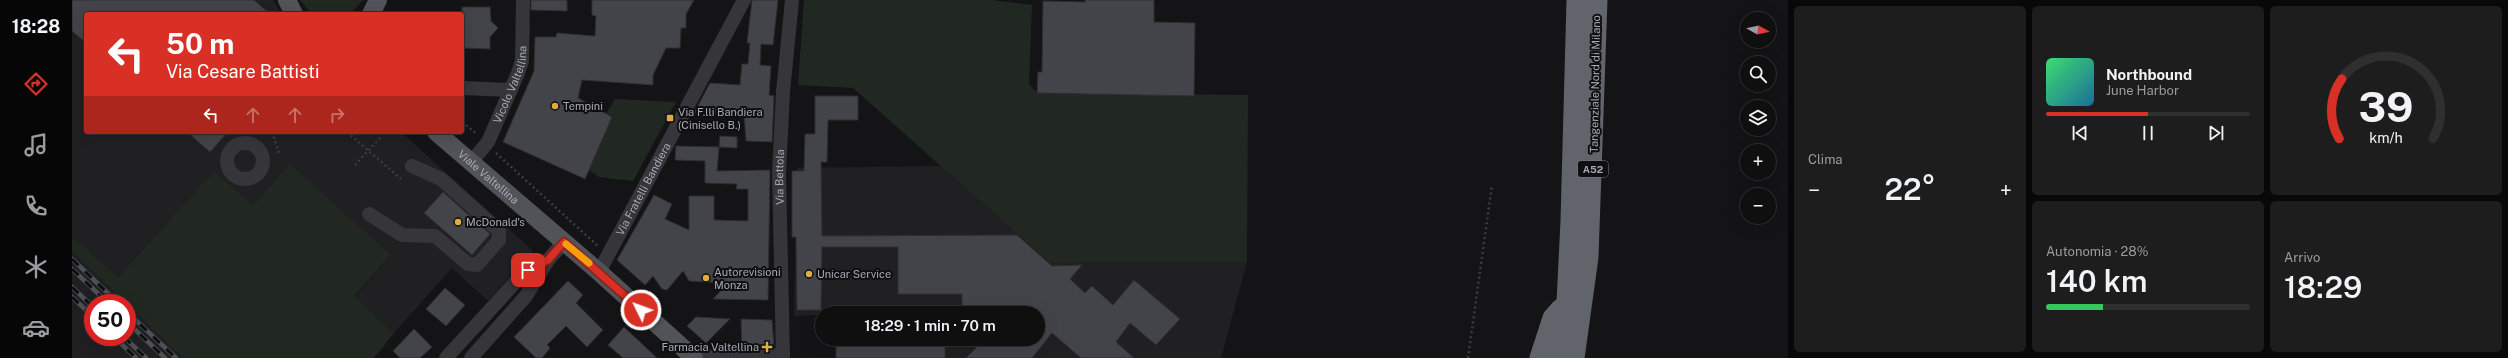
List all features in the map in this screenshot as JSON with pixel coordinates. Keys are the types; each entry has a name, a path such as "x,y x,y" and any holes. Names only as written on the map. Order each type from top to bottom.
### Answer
{"highway":[{"name":"Tangenziale Nord di Milano","path":"1557,358 1567,302 1571,221 1577,0"},
{"name":"Tangenziale Nord di Milano","path":"1574,358 1577,348 1588,257 1596,0"},
{"path":"1540,358 1553,318 1567,302"}],"main road":[{"path":"287,0 293,12"},
{"path":"372,12 378,0"},
{"path":"376,12 378,0"},
{"name":"Viale Valtellina","path":"441,134 599,272 689,356"}],"street":[{"name":"Vicolo Valtellina","path":"472,161 488,142 522,61 523,0"},
{"name":"Via Fratelli Bandiera","path":"599,272 744,0"},
{"name":"Via Bettola","path":"689,356 783,357 779,172 783,92 792,0"},
{"path":"464,88 511,90"},
{"path":"239,134 228,154 228,166 230,172 241,179 253,177 261,169 263,158 254,137 256,134"},
{"path":"228,154 232,148 242,143 253,144 258,148"},
{"path":"369,214 402,236 435,236 468,264 477,265 499,240 499,231 441,179 412,166"},
{"path":"471,358 526,296 548,260 564,242"},
{"path":"446,358 508,282 548,260"},
{"path":"525,273 528,284 526,296"}],"path":[{"path":"464,124 479,135"},
{"path":"273,134 279,153"},
{"path":"349,134 400,179"},
{"path":"355,165 380,138"},
{"path":"1468,358 1492,185"}],"shaded area":[{"path":"72,0 273,0 281,12 84,12 84,134 403,134 533,251 488,301 452,268 394,333 354,297 391,255 253,205 214,171 118,277 72,236"},
{"path":"300,0 363,0 352,12 309,12"},
{"path":"804,0 992,0 1032,5 1029,84 1037,93 1248,95 1247,262 1050,263 853,88 798,85"},
{"path":"615,99 676,102 633,181 599,177 589,170 606,114"},
{"path":"290,164 391,255 354,296 394,333 374,358 183,358 136,313 136,294 116,294 72,252 72,236 118,277 214,171 253,205"},
{"path":"941,166 1050,263 1247,262 1221,358 908,358 904,346 1045,346 1045,306 815,306 815,315 794,316 797,168"},
{"path":"72,252 116,294 84,294 84,346 136,346 136,313 183,358 72,358"}],"building":[{"path":"72,0 254,0 268,12 84,12 84,41 72,31"},
{"path":"531,0 567,0 567,11 531,10"},
{"path":"592,0 694,0 686,14 686,28 681,28 680,48 666,48 653,75 653,85 582,80 578,98 612,117 585,179 503,142 534,71 535,37 556,37 557,33 595,36 596,16 592,15"},
{"path":"752,0 778,0 773,45 761,44 760,65 771,66 769,95 774,96 772,142 746,141 744,114 694,113 710,83 740,85 742,64 748,64 750,43 747,43"},
{"path":"1085,0 1154,0 1154,22 1195,23 1194,96 1037,93 1038,72 1042,72 1043,1 1085,2"},
{"path":"462,7 490,7 491,21 498,28 490,37 490,49 464,48 464,12 462,12"},
{"path":"815,96 858,96 858,120 828,120 827,162 821,162 822,236 1017,235 1052,266 1082,265 1070,279 1085,293 1092,286 1113,305 1134,280 1180,319 1156,345 1130,323 1116,342 1134,358 1081,358 1052,333 1045,342 1045,306 962,306 962,294 898,294 898,247 822,247 821,306 815,306 815,310 797,310 796,237 792,237 792,171 804,171 805,134 815,134"},
{"path":"189,134 226,134 210,152"},
{"path":"720,136 737,137 737,148 719,147"},
{"path":"676,146 719,147 717,171 770,170 768,300 713,299 728,283 689,281 683,271 667,290 662,289 653,276 645,285 617,260 654,195 672,204 665,219 689,230 689,196 714,196 714,220 748,221 748,189 736,189 737,184 705,183 705,161 675,160"},
{"name":"McDonald's","path":"443,192 490,234 472,255 424,213"},
{"path":"568,281 583,295 576,303 603,330 587,347 566,326 547,345 550,348 542,358 536,358 514,337"},
{"path":"445,288 465,305 446,326 426,309"},
{"path":"696,317 730,319 706,343 687,326"},
{"path":"741,319 772,320 774,347 742,346"},
{"path":"624,327 657,358 623,358 608,345"},
{"path":"414,329 432,347 420,358 400,358 393,351"},
{"path":"836,346 945,346 945,358 836,358"},
{"path":"978,346 1042,346 1032,358 966,358"}],"railway":[{"path":"72,259 109,294"},
{"path":"72,269 98,294"},
{"path":"72,287 84,298"},
{"path":"72,297 84,308"},
{"path":"136,320 176,358"},
{"path":"136,331 165,358"},
{"path":"123,346 136,358"},
{"path":"133,346 146,358"}],"slow traffic":[{"path":"566,244 589,263"}],"place":[{"name":"Tempini","path":"555,106"},
{"name":"Via F.lli Bandiera (Cinisello B.)","path":"670,118"},
{"name":"McDonald's","path":"458,222"},
{"name":"Unicar Service","path":"809,274"},
{"name":"Autorevisioni Monza","path":"706,278"},
{"name":"Farmacia Valtellina","path":"767,347"}],"route":[{"path":"528,270 548,260 564,242 641,310"}]}
